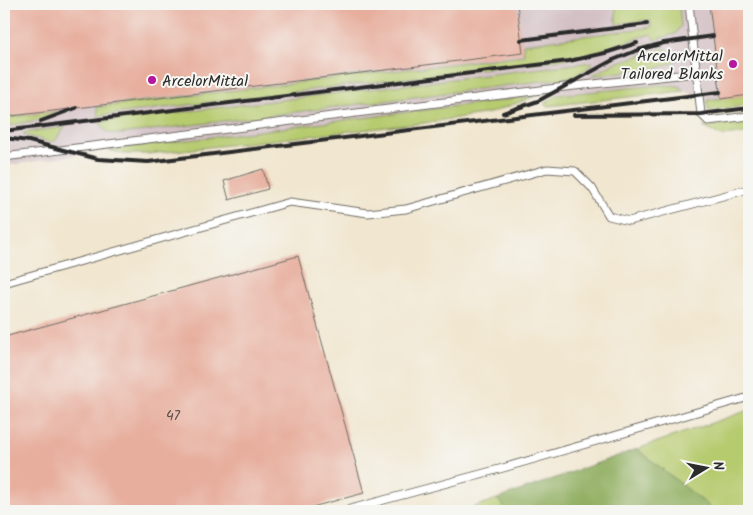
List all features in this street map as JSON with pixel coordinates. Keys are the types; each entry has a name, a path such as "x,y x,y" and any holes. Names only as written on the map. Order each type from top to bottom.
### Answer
{"lane":[{"path":"689,4 700,114 708,121 749,116"},
{"path":"4,157 565,87 697,73"},
{"path":"4,284 290,202 368,213 406,209 547,169 575,172 592,188 609,216 629,221 749,189"},
{"path":"343,511 503,468 749,397"}],"shaded area":[{"path":"4,4 749,4 749,95 707,100 684,91 679,86 659,85 536,96 109,150 4,166"}],"green space":[{"path":"616,4 679,4 681,26 675,34 654,40 651,34 571,58 98,116 97,107 524,55 523,44 652,27 650,20 616,24"},
{"path":"665,48 678,60 662,67 591,76 615,63"},
{"path":"592,62 592,65 574,77 121,134 108,132 100,122"},
{"path":"659,85 679,86 684,91 548,106 544,104 557,95"},
{"path":"749,95 749,105 708,111 707,100"},
{"path":"536,96 490,113 424,123 148,154 123,154 109,150"},
{"path":"59,111 41,119 4,127 4,118"},
{"path":"749,121 749,133 722,136 703,127"},
{"path":"65,127 55,141 49,142 24,135 24,133"},
{"path":"749,410 749,511 715,511 637,449"},
{"path":"637,449 715,511 508,511 497,499"},
{"path":"497,499 508,511 463,511"}],"building":[{"name":"ArcelorMittal","path":"4,4 517,4 523,53 4,117"},
{"name":"ArcelorMittal Tailored Blanks","path":"709,4 749,4 749,95 721,99"},
{"path":"263,169 268,189 229,200 224,181"},
{"path":"298,256 364,493 297,511 4,511 4,337"}],"railway":[{"path":"521,40 647,24"},
{"path":"503,113 538,101 613,60 638,50 664,43 713,36"},
{"path":"4,131 569,61 637,43"},
{"path":"4,138 29,141 98,159 148,162 720,92"},
{"path":"41,121 76,108"},
{"path":"574,115 701,114 749,108"}],"place":[{"name":"ArcelorMittal Tailored Blanks","path":"733,64"},
{"name":"ArcelorMittal","path":"152,80"}]}
